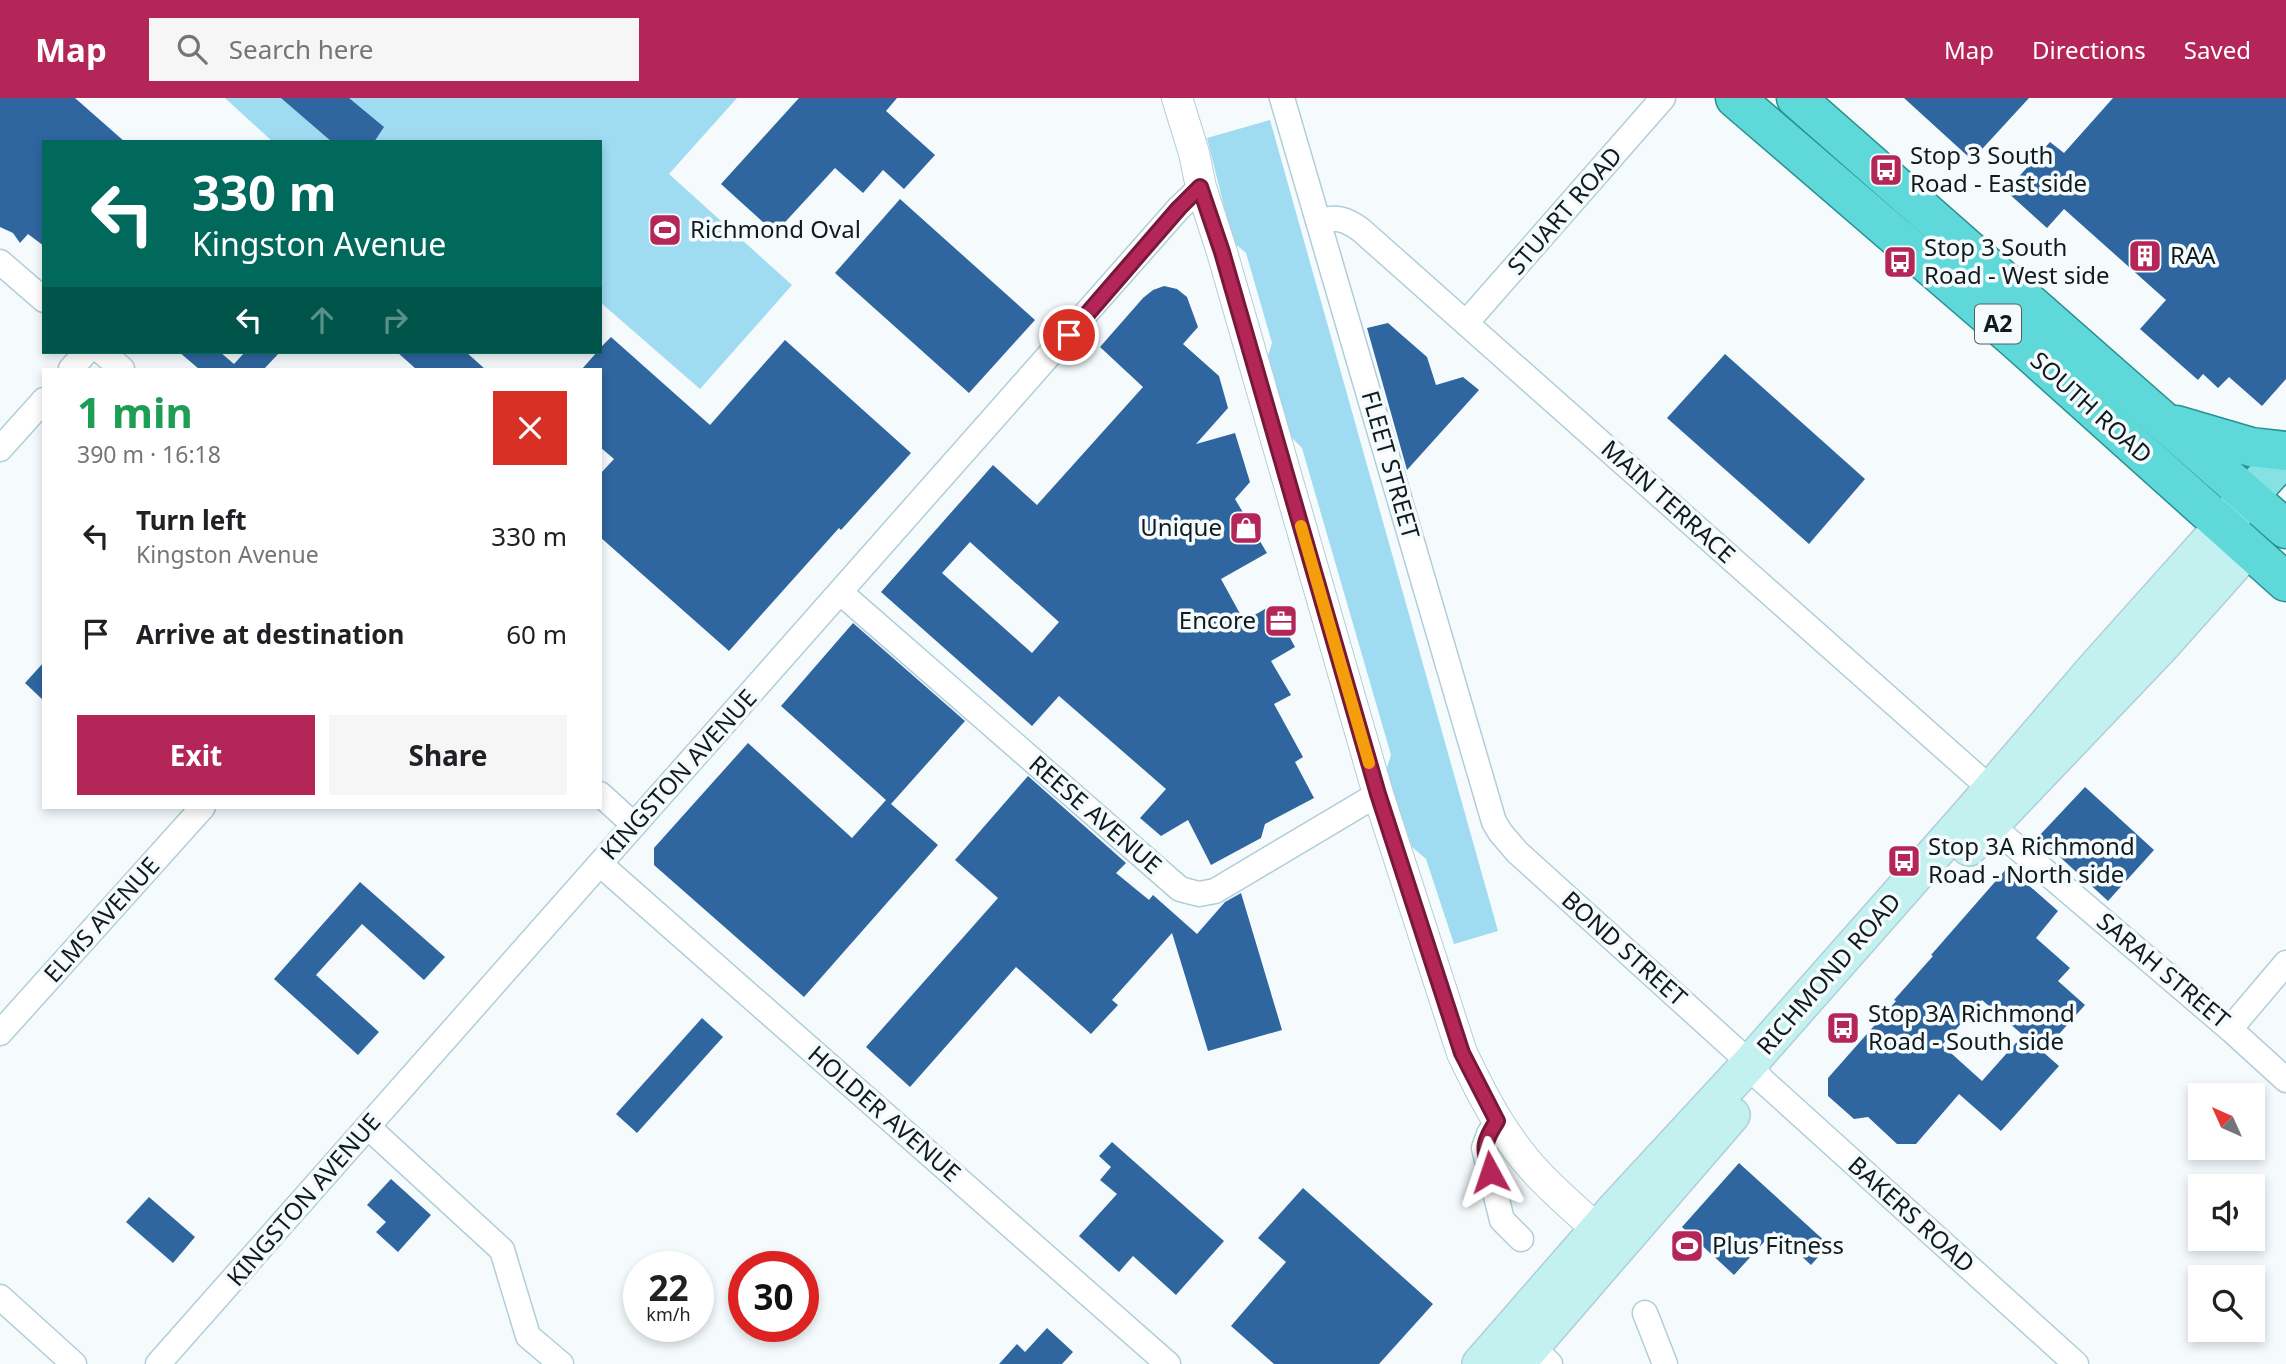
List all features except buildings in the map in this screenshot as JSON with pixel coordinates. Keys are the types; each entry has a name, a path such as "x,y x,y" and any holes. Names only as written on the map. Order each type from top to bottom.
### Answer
{"highway":[{"name":"SOUTH ROAD","path":"1735,98 2015,339 2286,582"},
{"name":"SOUTH ROAD","path":"1797,98 2164,421 2273,511"},
{"path":"2164,421 2251,447 2286,453"}],"main road":[{"name":"RICHMOND ROAD","path":"1480,1364 1528,1350 1607,1239 1990,807 2158,650 2235,537 2273,511 2286,453"}],"street":[{"path":"1177,98 1194,153 1200,187 1222,252 1378,794 1462,1053 1497,1121 1538,1174 1607,1239"},
{"name":"FLEET STREET","path":"1282,98 1490,808 1500,832"},
{"name":"STUART ROAD","path":"1466,323 1663,98"},
{"path":"1769,128 1797,98"},
{"name":"KINGSTON AVENUE","path":"158,1364 1200,187"},
{"name":"MAIN TERRACE","path":"1319,221 1333,217 1343,219 1358,228 1466,323 1990,807"},
{"path":"0,262 42,298"},
{"path":"72,368 84,354"},
{"path":"105,354 121,368"},
{"path":"0,449 42,402"},
{"name":"REESE AVENUE","path":"841,593 1180,889 1199,894 1214,891 1378,794"},
{"path":"602,796 634,825"},
{"name":"SARAH STREET","path":"1990,807 2286,1080"},
{"name":"ELMS AVENUE","path":"0,1033 201,809"},
{"name":"BOND STREET","path":"1500,832 1517,852 1756,1071"},
{"name":"HOLDER AVENUE","path":"600,864 1168,1364"},
{"path":"2230,1028 2286,963"},
{"name":"BAKERS ROAD","path":"1756,1071 2076,1364"},
{"path":"1497,1121 1484,1148 1502,1220 1521,1239"},
{"path":"368,1128 502,1250 528,1336 561,1364"},
{"path":"0,1297 74,1364"},
{"path":"1645,1313 1665,1364"}],"shaded area":[{"name":"Richmond Oval","path":"225,98 737,98 669,174 792,285 700,389 602,304 602,140 271,140"},
{"path":"1270,120 1498,931 1454,944 1426,859 1412,847 1386,771 1391,755 1302,448 1289,435 1267,359 1272,343 1246,253 1233,242 1207,138"}],"slow traffic":[{"path":"1301,526 1369,763"}],"place":[{"name":"Stop 3 South Road - East side","path":"1886,170"},
{"name":"Richmond Oval","path":"665,230"},
{"name":"RAA","path":"2145,256"},
{"name":"Stop 3 South Road - West side","path":"1900,262"},
{"name":"Unique","path":"1246,528"},
{"name":"Encore","path":"1281,621"},
{"name":"Stop 3A Richmond Road - North side","path":"1904,861"},
{"name":"Stop 3A Richmond Road - South side","path":"1843,1028"},
{"name":"Plus Fitness","path":"1687,1246"}],"route":[{"path":"1069,335 1200,187 1222,252 1378,794 1391,827 1462,1053 1497,1121 1484,1148 1490,1172"}]}
